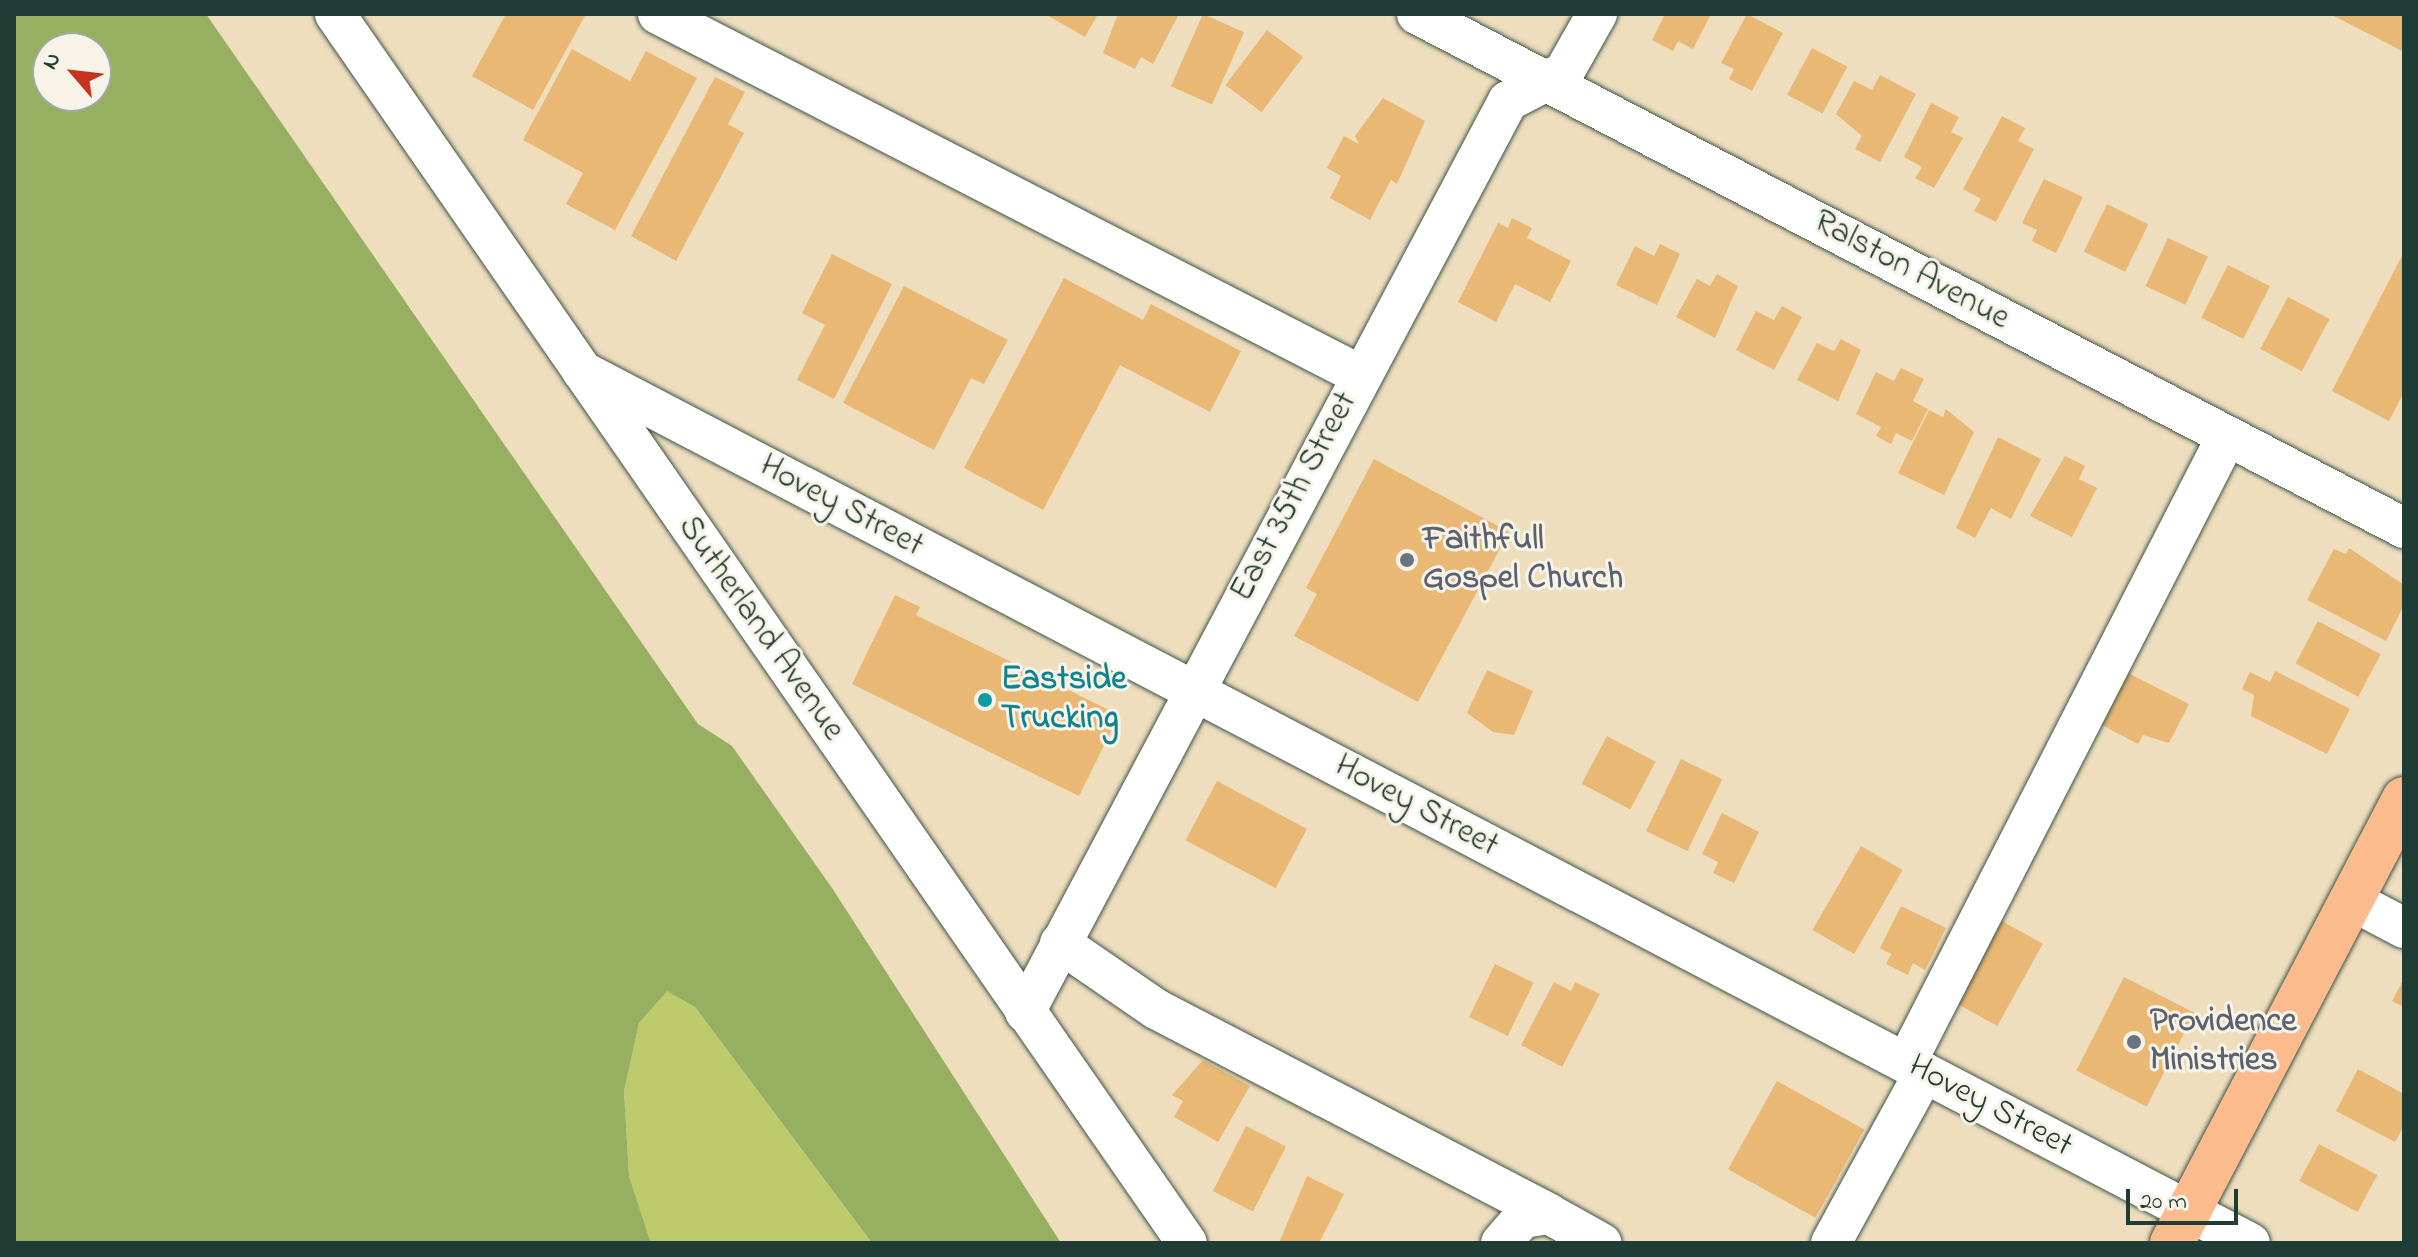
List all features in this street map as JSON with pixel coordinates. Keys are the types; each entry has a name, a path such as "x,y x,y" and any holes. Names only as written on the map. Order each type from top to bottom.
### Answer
{"main road":[{"path":"2180,1227 2404,799"}],"street":[{"name":"Sutherland Avenue","path":"335,14 1187,1243"},
{"path":"658,14 1360,375"},
{"name":"Ralston Avenue","path":"1417,14 2404,528"},
{"name":"East 35th Street","path":"1025,1012 1191,690 1508,101 1568,67 1597,14"},
{"name":"Hovey Street","path":"582,371 1915,1068 2180,1227 2250,1243"},
{"path":"1831,1243 2227,436"},
{"path":"2351,900 2404,928"},
{"path":"1060,943 1156,1009 1601,1243"},
{"path":"1501,1243 1523,1218 1549,1214"}],"green space":[{"path":"14,14 206,14 698,724 732,746 832,888 1061,1243 872,1243 695,1007 667,991 639,1023 624,1091 629,1176 651,1243 14,1243"},
{"path":"667,990 695,1007 872,1243 651,1243 629,1176 624,1091 639,1023"}],"building":[{"path":"506,14 586,14 533,110 472,76"},
{"path":"1045,14 1098,14 1085,37"},
{"path":"1118,14 1179,14 1153,64 1141,57 1135,69 1103,53"},
{"path":"1203,14 1244,32 1212,104 1171,86"},
{"path":"1665,14 1711,14 1693,49 1678,41 1673,51 1652,40"},
{"path":"1747,14 1783,33 1752,91 1729,79 1734,69 1721,63"},
{"path":"2330,14 2404,14 2404,52"},
{"path":"1267,30 1303,57 1261,112 1225,85"},
{"path":"1812,48 1847,67 1822,114 1787,95"},
{"path":"572,49 630,81 646,51 697,78 615,230 566,204 583,173 523,140"},
{"path":"1880,75 1916,94 1880,162 1855,149 1862,136 1836,114 1854,81 1872,90"},
{"path":"715,77 745,92 728,124 744,133 676,261 631,236"},
{"path":"1383,98 1425,121 1397,184 1391,180 1370,220 1330,198 1341,176 1327,168 1344,136 1359,144 1355,136"},
{"path":"1931,103 1959,117 1951,132 1963,138 1934,188 1915,178 1922,167 1904,157"},
{"path":"2002,116 2025,128 2018,141 2034,149 1996,222 1974,211 1981,199 1963,189"},
{"path":"2044,179 2083,197 2056,253 2032,241 2037,230 2022,223"},
{"path":"2107,204 2148,224 2125,272 2084,252"},
{"path":"1512,218 1532,228 1527,238 1571,261 1550,302 1515,284 1496,322 1458,302 1498,223 1508,228"},
{"path":"2168,238 2208,257 2185,305 2146,286"},
{"path":"1660,244 1680,254 1657,305 1616,285 1635,246 1654,256"},
{"path":"2404,252 2404,392 2389,421 2332,391"},
{"path":"832,254 892,284 834,399 797,380 825,325 802,313"},
{"path":"2228,265 2270,286 2243,339 2201,318"},
{"path":"1717,274 1738,286 1715,338 1676,317 1697,279 1710,286"},
{"path":"1064,278 1143,320 1151,304 1241,351 1210,412 1120,365 1043,510 964,468"},
{"path":"904,286 1008,340 984,384 971,378 934,450 843,403"},
{"path":"2288,297 2329,319 2302,371 2260,349"},
{"path":"1782,306 1802,317 1774,370 1736,350 1756,311 1774,320"},
{"path":"1841,339 1861,350 1838,401 1797,380 1817,343 1834,351"},
{"path":"1901,368 1924,379 1913,401 1928,409 1912,441 1896,433 1891,444 1876,436 1881,427 1856,414 1876,372 1894,381"},
{"path":"1946,409 1974,432 1944,495 1898,473 1929,410 1943,417"},
{"path":"1998,437 2041,459 2011,519 1991,508 1975,538 1956,528"},
{"path":"2065,456 2085,466 2079,479 2097,488 2072,537 2030,516"},
{"name":"Faithfull Gospel Church","path":"1374,459 1509,532 1418,702 1294,636 1317,594 1306,588"},
{"path":"2349,548 2404,585 2404,605 2386,641 2307,600 2334,549 2346,554"},
{"name":"Eastside Trucking","path":"895,595 920,607 916,615 1119,715 1079,796 852,684"},
{"path":"2318,621 2381,654 2358,697 2295,663"},
{"path":"1487,670 1533,691 1514,735 1493,732 1467,713"},
{"path":"2275,671 2350,709 2327,754 2251,716 2254,695 2242,689 2250,672 2270,682"},
{"path":"2128,673 2189,704 2169,743 2143,735 2138,744 2102,725"},
{"path":"1607,736 1656,762 1630,810 1582,784"},
{"path":"1681,759 1722,779 1687,851 1646,831"},
{"path":"1217,781 1307,829 1276,888 1186,840"},
{"path":"1722,813 1759,832 1734,883 1713,873 1718,862 1702,854"},
{"path":"1861,846 1903,870 1854,954 1812,930"},
{"path":"1901,906 1946,928 1925,970 1913,963 1908,975 1886,964 1891,954 1880,948"},
{"path":"2000,920 2043,944 1997,1026 1954,1002"},
{"path":"1495,964 1534,983 1508,1036 1469,1017"},
{"name":"Providence Ministries","path":"2124,977 2194,1013 2147,1106 2076,1071"},
{"path":"2404,978 2404,1007 2392,1001"},
{"path":"1554,982 1571,991 1575,982 1600,994 1562,1067 1521,1045"},
{"path":"1203,1060 1250,1086 1218,1142 1174,1117 1183,1101 1172,1095"},
{"path":"2358,1069 2404,1094 2404,1126 2395,1142 2336,1111"},
{"path":"1777,1081 1864,1129 1815,1218 1728,1169"},
{"path":"1246,1126 1286,1146 1253,1211 1213,1191"},
{"path":"2319,1144 2377,1175 2358,1212 2299,1181"},
{"path":"1307,1176 1344,1194 1319,1243 1279,1243"}],"place":[{"name":"Faithfull Gospel Church","path":"1407,560"},
{"name":"Eastside Trucking","path":"985,700"},
{"name":"Providence Ministries","path":"2134,1042"}]}
